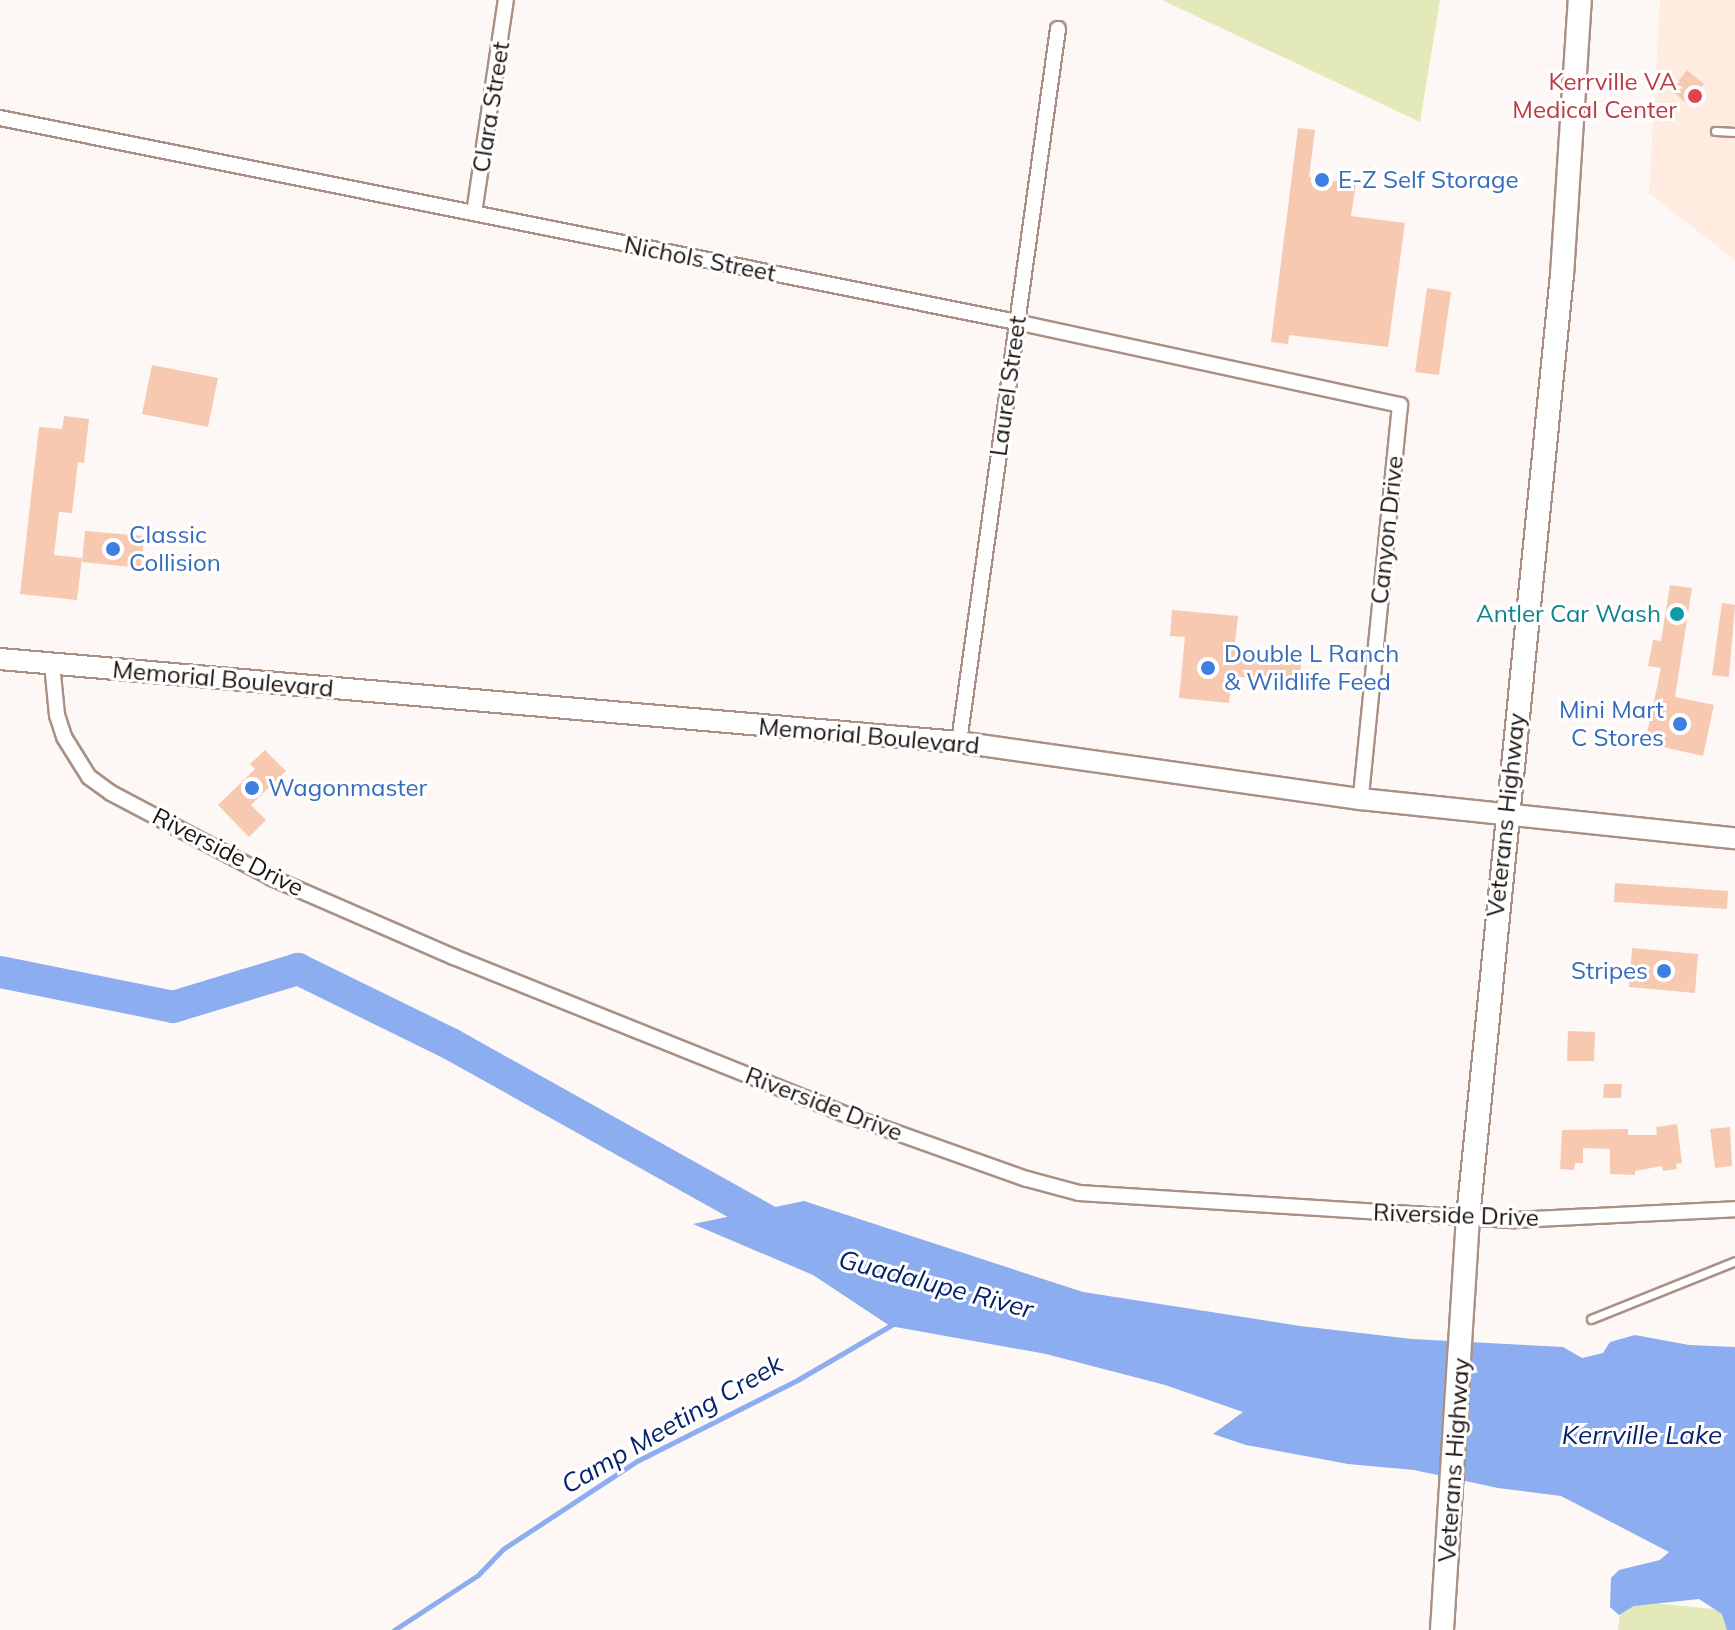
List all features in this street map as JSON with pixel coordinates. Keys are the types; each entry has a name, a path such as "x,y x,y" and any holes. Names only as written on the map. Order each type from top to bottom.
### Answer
{"main road":[{"name":"Veterans Highway","path":"1442,1630 1468,1218 1562,275 1580,0"},
{"name":"Memorial Boulevard","path":"0,659 959,742 1361,799 1735,838"}],"street":[{"name":"Clara Street","path":"474,213 506,0"},
{"name":"Laurel Street","path":"959,742 1058,29"},
{"name":"Nichols Street","path":"0,118 1016,322 1400,405"},
{"name":"Canyon Drive","path":"1361,799 1400,405"},
{"name":"Riverside Drive","path":"52,664 57,715 64,737 89,777 111,793 286,884 454,957 844,1114 1027,1179 1079,1193 1514,1220 1735,1209"}],"lane":[{"path":"1715,131 1735,132"},
{"path":"1591,1319 1735,1261"}],"shaded area":[{"name":"Kerrville VA Medical Center","path":"1660,0 1735,0 1735,260 1649,193"}],"green space":[{"path":"1162,0 1440,0 1420,122 1304,67"},
{"path":"1642,1602 1735,1611 1735,1630 1618,1630 1620,1614"}],"water":[{"name":"Kerrville Lake","path":"804,1201 1083,1292 1300,1326 1412,1339 1563,1347 1582,1358 1603,1353 1610,1342 1635,1335 1689,1345 1735,1347 1735,1630 1727,1630 1722,1614 1699,1599 1634,1606 1619,1615 1610,1607 1611,1578 1619,1570 1660,1560 1669,1552 1561,1496 1498,1488 1414,1470 1348,1464 1246,1445 1213,1434 1243,1412 1165,1385 1046,1354 890,1326 813,1275 693,1224"}],"building":[{"path":"1687,70 1704,84 1687,104 1671,90"},
{"path":"1298,128 1315,130 1309,177 1356,184 1351,216 1405,223 1388,347 1289,335 1288,344 1271,342"},
{"path":"1427,288 1451,292 1439,375 1415,372"},
{"path":"152,365 218,378 208,427 142,414"},
{"path":"64,416 89,419 84,463 78,462 72,513 59,512 54,555 82,558 77,600 20,594 39,427 62,429"},
{"name":"Classic Collision","path":"85,531 144,536 141,568 82,562"},
{"path":"1670,585 1692,588 1675,697 1714,705 1703,756 1645,743 1661,668 1648,666 1653,640 1661,641"},
{"path":"1722,603 1735,605 1729,677 1712,675"},
{"name":"Double L Ranch & Wildlife Feed","path":"1172,610 1238,616 1234,651 1302,658 1299,683 1232,676 1229,703 1179,698 1185,637 1170,636"},
{"name":"Wagonmaster","path":"265,750 286,771 251,805 266,820 249,837 218,805 255,769 250,764"},
{"name":"Stripes","path":"1615,883 1728,891 1727,909 1614,902"},
{"name":"Stripes","path":"1632,948 1698,954 1695,993 1629,987"},
{"path":"1568,1031 1595,1032 1594,1061 1567,1061"},
{"path":"1604,1084 1622,1084 1621,1098 1603,1098"},
{"path":"1677,1124 1682,1163 1676,1164 1677,1169 1663,1171 1662,1166 1635,1171 1635,1175 1610,1174 1610,1149 1583,1148 1583,1163 1575,1163 1574,1170 1560,1169 1562,1130 1628,1129 1628,1135 1657,1135 1656,1127"},
{"path":"1730,1127 1732,1166 1715,1168 1710,1129"}],"waterway":[{"name":"Guadalupe River","path":"0,972 173,1007 298,969 451,1044 789,1233"},
{"name":"Camp Meeting Creek","path":"394,1630 478,1575 503,1549 637,1461 799,1379 893,1324"}],"place":[{"name":"Kerrville VA Medical Center","path":"1695,96"},
{"name":"E-Z Self Storage","path":"1322,180"},
{"name":"Classic Collision","path":"113,549"},
{"name":"Antler Car Wash","path":"1677,614"},
{"name":"Double L Ranch & Wildlife Feed","path":"1208,668"},
{"name":"Mini Mart C Stores","path":"1680,724"},
{"name":"Wagonmaster","path":"252,788"},
{"name":"Stripes","path":"1664,971"}]}
